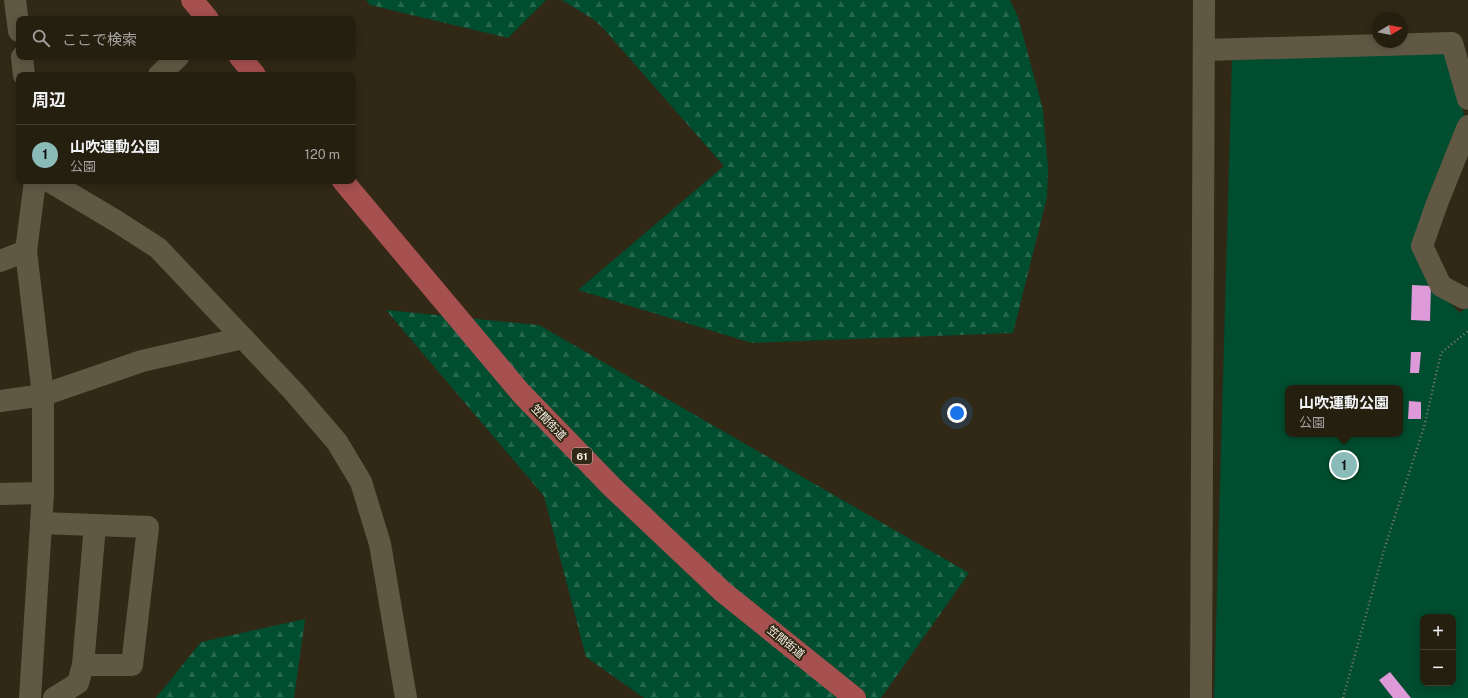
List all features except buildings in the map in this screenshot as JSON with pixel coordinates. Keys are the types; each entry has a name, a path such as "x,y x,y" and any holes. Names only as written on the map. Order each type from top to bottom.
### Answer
{"main road":[{"path":"192,0 205,16"},
{"path":"242,60 252,72"},
{"name":"笠間街道","path":"346,184 521,393 612,487 723,592 855,698"}],"street":[{"path":"16,0 18,16"},
{"path":"1201,698 1204,0"},
{"path":"1204,50 1452,43 1468,99"},
{"path":"22,60 24,72"},
{"path":"162,72 175,60"},
{"path":"1464,298 1441,286 1422,246 1436,206 1468,126"},
{"path":"30,698 43,493 43,395 26,251 35,184"},
{"path":"54,184 158,248 294,392 337,442 360,482 380,544 406,698"},
{"path":"0,261 26,251"},
{"path":"0,401 43,395 142,361 243,338"},
{"path":"0,494 43,493"},
{"path":"42,523 148,527 132,665 83,665"},
{"path":"54,698 78,683 83,665 95,525"}],"path":[{"path":"1343,698 1384,550 1424,427 1441,353 1468,331"}],"green space":[{"path":"366,0 546,0 508,38 370,5"},
{"path":"562,0 1010,0 1018,17 1043,110 1048,169 1047,197 1013,333 752,343 578,290 724,166 603,28 593,19"},
{"path":"1446,50 1464,115 1418,226 1414,255 1431,284 1460,313 1468,306 1468,698 1214,698 1232,60"},
{"path":"386,310 539,325 969,573 881,698 644,698 586,657 544,496"},
{"path":"305,619 294,698 156,698 201,642"}],"place":[{"name":"山吹運動公園","path":"1344,465"}]}
